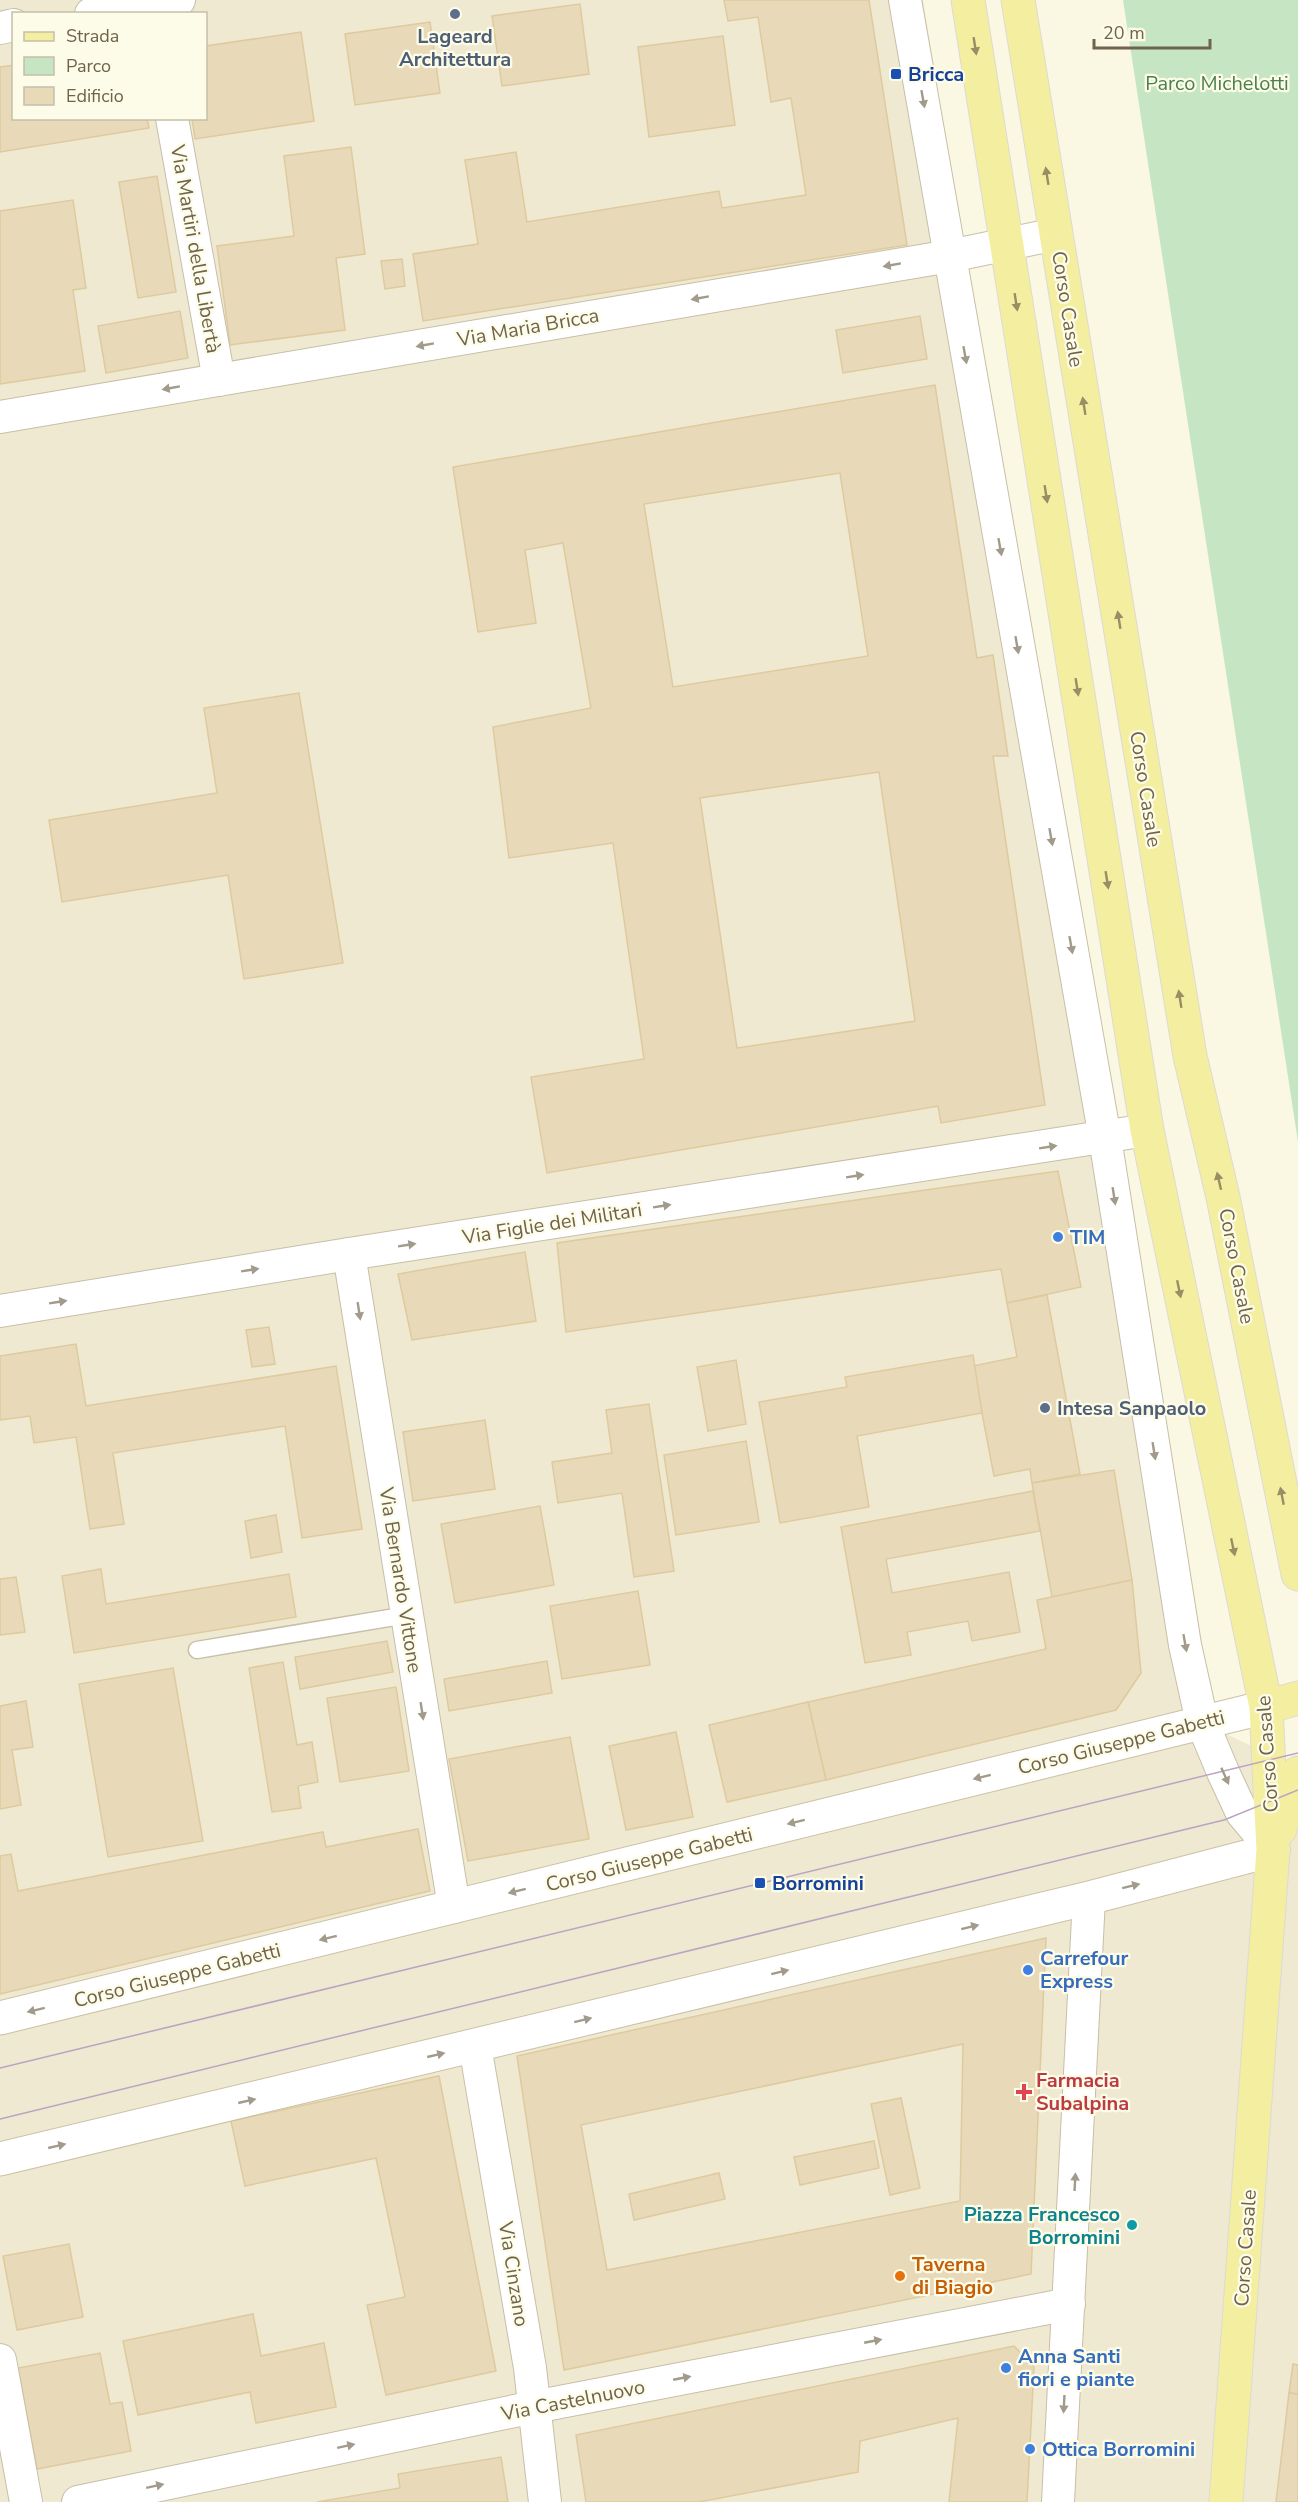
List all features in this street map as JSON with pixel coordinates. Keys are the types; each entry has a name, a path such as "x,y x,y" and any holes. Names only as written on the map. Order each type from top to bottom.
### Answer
{"main road":[{"name":"Corso Casale","path":"968,0 1147,1130 1266,1707 1285,1846"},
{"name":"Corso Casale","path":"1018,0 1190,1056 1225,1208 1298,1574"},
{"name":"Corso Giuseppe Gabetti","path":"1266,1707 1298,1698"},
{"name":"Corso Casale","path":"1226,2502 1285,1846 1298,1773"}],"street":[{"name":"Corso Casale","path":"905,0 1105,1138 1183,1634 1202,1722 1242,1814 1285,1846"},
{"path":"105,12 159,4"},
{"name":"Via Martiri della Libertà","path":"172,120 219,380"},
{"name":"Via Maria Bricca","path":"0,417 950,256 1056,234"},
{"path":"1105,1138 1147,1130"},
{"name":"Via Figlie dei Militari","path":"0,1311 350,1254 1105,1138"},
{"name":"Via Bernardo Vittone","path":"350,1254 454,1907"},
{"name":"Corso Giuseppe Gabetti","path":"0,2018 1266,1707"},
{"path":"0,2160 1089,1898 1285,1846"},
{"path":"1058,2502 1089,1898"},
{"name":"Via Cinzano","path":"475,2046 484,2086 534,2407 545,2502"},
{"name":"Via Castelnuovo","path":"78,2502 534,2407 1069,2304"},
{"path":"0,2360 26,2502"}],"lane":[{"path":"197,1650 407,1615"}],"shaded area":[{"path":"0,0 923,0 1202,1722 1298,1769 1298,2502 0,2502"}],"green space":[{"name":"Parco Michelotti","path":"1123,0 1298,0 1298,1142"}],"building":[{"path":"724,0 869,0 907,245 423,321 413,254 478,244 465,160 516,152 527,222 719,191 722,208 806,195 791,98 771,102 758,17 728,21"},
{"path":"580,4 589,74 502,86 492,16"},
{"path":"430,22 440,93 355,105 345,34"},
{"path":"301,32 314,121 195,139 192,120 207,120 207,46"},
{"path":"723,36 735,125 649,137 638,47"},
{"path":"12,65 12,120 147,120 149,128 0,152 0,67"},
{"path":"351,147 365,254 336,258 345,330 230,345 217,246 294,236 284,156"},
{"path":"157,176 176,292 138,298 119,182"},
{"path":"73,200 86,288 73,290 85,371 0,384 0,211"},
{"path":"402,259 405,286 385,289 381,261"},
{"path":"180,311 188,358 106,373 98,326"},
{"path":"920,316 927,359 843,373 836,330"},
{"path":"935,385 977,658 993,655 1008,756 993,756 1045,1105 941,1123 938,1106 547,1173 531,1077 644,1059 613,843 509,858 493,727 591,708 563,543 525,550 536,623 478,632 453,467","holes":["840,473 868,656 673,687 644,504","879,772 915,1021 737,1048 700,798"]},
{"path":"299,693 343,963 244,979 228,875 62,902 49,820 217,793 204,708"},
{"path":"1058,1171 1081,1287 1007,1303 1001,1269 566,1332 557,1243"},
{"path":"525,1252 536,1321 412,1340 398,1274"},
{"path":"1047,1295 1080,1474 1032,1483 1030,1469 994,1476 973,1366 1017,1357 1007,1303"},
{"path":"269,1327 275,1364 252,1367 246,1330"},
{"path":"76,1344 86,1406 336,1366 362,1529 302,1538 285,1426 113,1453 124,1524 90,1529 76,1437 34,1443 30,1416 0,1420 0,1356"},
{"path":"973,1355 982,1413 857,1436 869,1507 780,1523 759,1402 847,1387 845,1377"},
{"path":"736,1360 746,1424 708,1431 697,1367"},
{"path":"649,1404 674,1571 634,1577 622,1493 558,1503 552,1462 612,1453 606,1410"},
{"path":"485,1420 495,1489 413,1501 403,1432"},
{"path":"746,1441 759,1522 676,1535 664,1455"},
{"path":"1114,1470 1132,1580 1052,1597 1032,1483"},
{"path":"1033,1491 1040,1531 886,1559 892,1593 1009,1572 1020,1632 972,1641 968,1621 907,1632 911,1655 865,1663 841,1527"},
{"path":"540,1506 554,1585 455,1603 441,1524"},
{"path":"276,1515 282,1552 251,1558 245,1521"},
{"path":"101,1569 106,1604 289,1574 296,1617 74,1653 62,1576"},
{"path":"16,1577 25,1632 0,1635 0,1579"},
{"path":"1132,1580 1141,1673 1116,1710 826,1780 808,1702 1046,1649 1037,1600"},
{"path":"638,1591 650,1665 562,1679 550,1606"},
{"path":"387,1641 393,1672 300,1689 295,1657"},
{"path":"547,1661 552,1693 449,1711 444,1679"},
{"path":"283,1662 297,1745 312,1742 318,1782 298,1786 301,1808 272,1812 249,1668"},
{"path":"173,1668 203,1841 108,1857 79,1684"},
{"path":"396,1687 409,1771 340,1782 327,1698"},
{"path":"26,1701 33,1747 12,1750 21,1805 0,1809 0,1706"},
{"path":"808,1702 826,1780 727,1802 709,1725"},
{"path":"676,1732 693,1817 626,1830 609,1746"},
{"path":"570,1737 589,1839 468,1861 449,1759"},
{"path":"418,1829 430,1891 0,1994 0,1856 11,1854 18,1891 323,1832 326,1847"},
{"path":"1046,1938 1031,2274 564,2370 517,2056","holes":["963,2044 960,2201 607,2270 581,2125"]},
{"path":"439,2076 496,2371 386,2395 367,2305 405,2297 376,2158 245,2186 231,2121"},
{"path":"901,2098 920,2188 890,2195 871,2104"},
{"path":"874,2141 879,2168 800,2185 794,2157"},
{"path":"719,2173 725,2199 634,2220 629,2194"},
{"path":"69,2244 83,2317 17,2330 3,2256"},
{"path":"253,2314 261,2356 324,2343 336,2407 256,2423 250,2392 138,2415 123,2341"},
{"path":"1014,2346 1034,2367 1027,2502 949,2502 958,2418 860,2441 858,2472 699,2502 586,2502 576,2435"},
{"path":"100,2353 110,2404 122,2402 131,2451 37,2469 18,2368"},
{"path":"1293,2364 1298,2365 1298,2394 1289,2393"},
{"path":"1289,2393 1298,2394 1298,2502 1276,2502"},
{"path":"501,2457 508,2502 317,2502 400,2488 398,2474"}],"tram line":[{"path":"0,2068 1298,1753"},
{"path":"0,2119 1224,1820 1298,1790"}],"place":[{"name":"Lageard Architettura","path":"455,14"},
{"name":"Bricca","path":"896,74"},
{"name":"TIM","path":"1058,1237"},
{"name":"Intesa Sanpaolo","path":"1045,1408"},
{"name":"Borromini","path":"760,1883"},
{"name":"Carrefour Express","path":"1028,1970"},
{"name":"Farmacia Subalpina","path":"1024,2092"},
{"name":"Piazza Francesco Borromini","path":"1132,2225"},
{"name":"Taverna di Biagio","path":"900,2276"},
{"name":"Anna Santi fiori e piante","path":"1006,2368"},
{"name":"Ottica Borromini","path":"1030,2449"}]}
